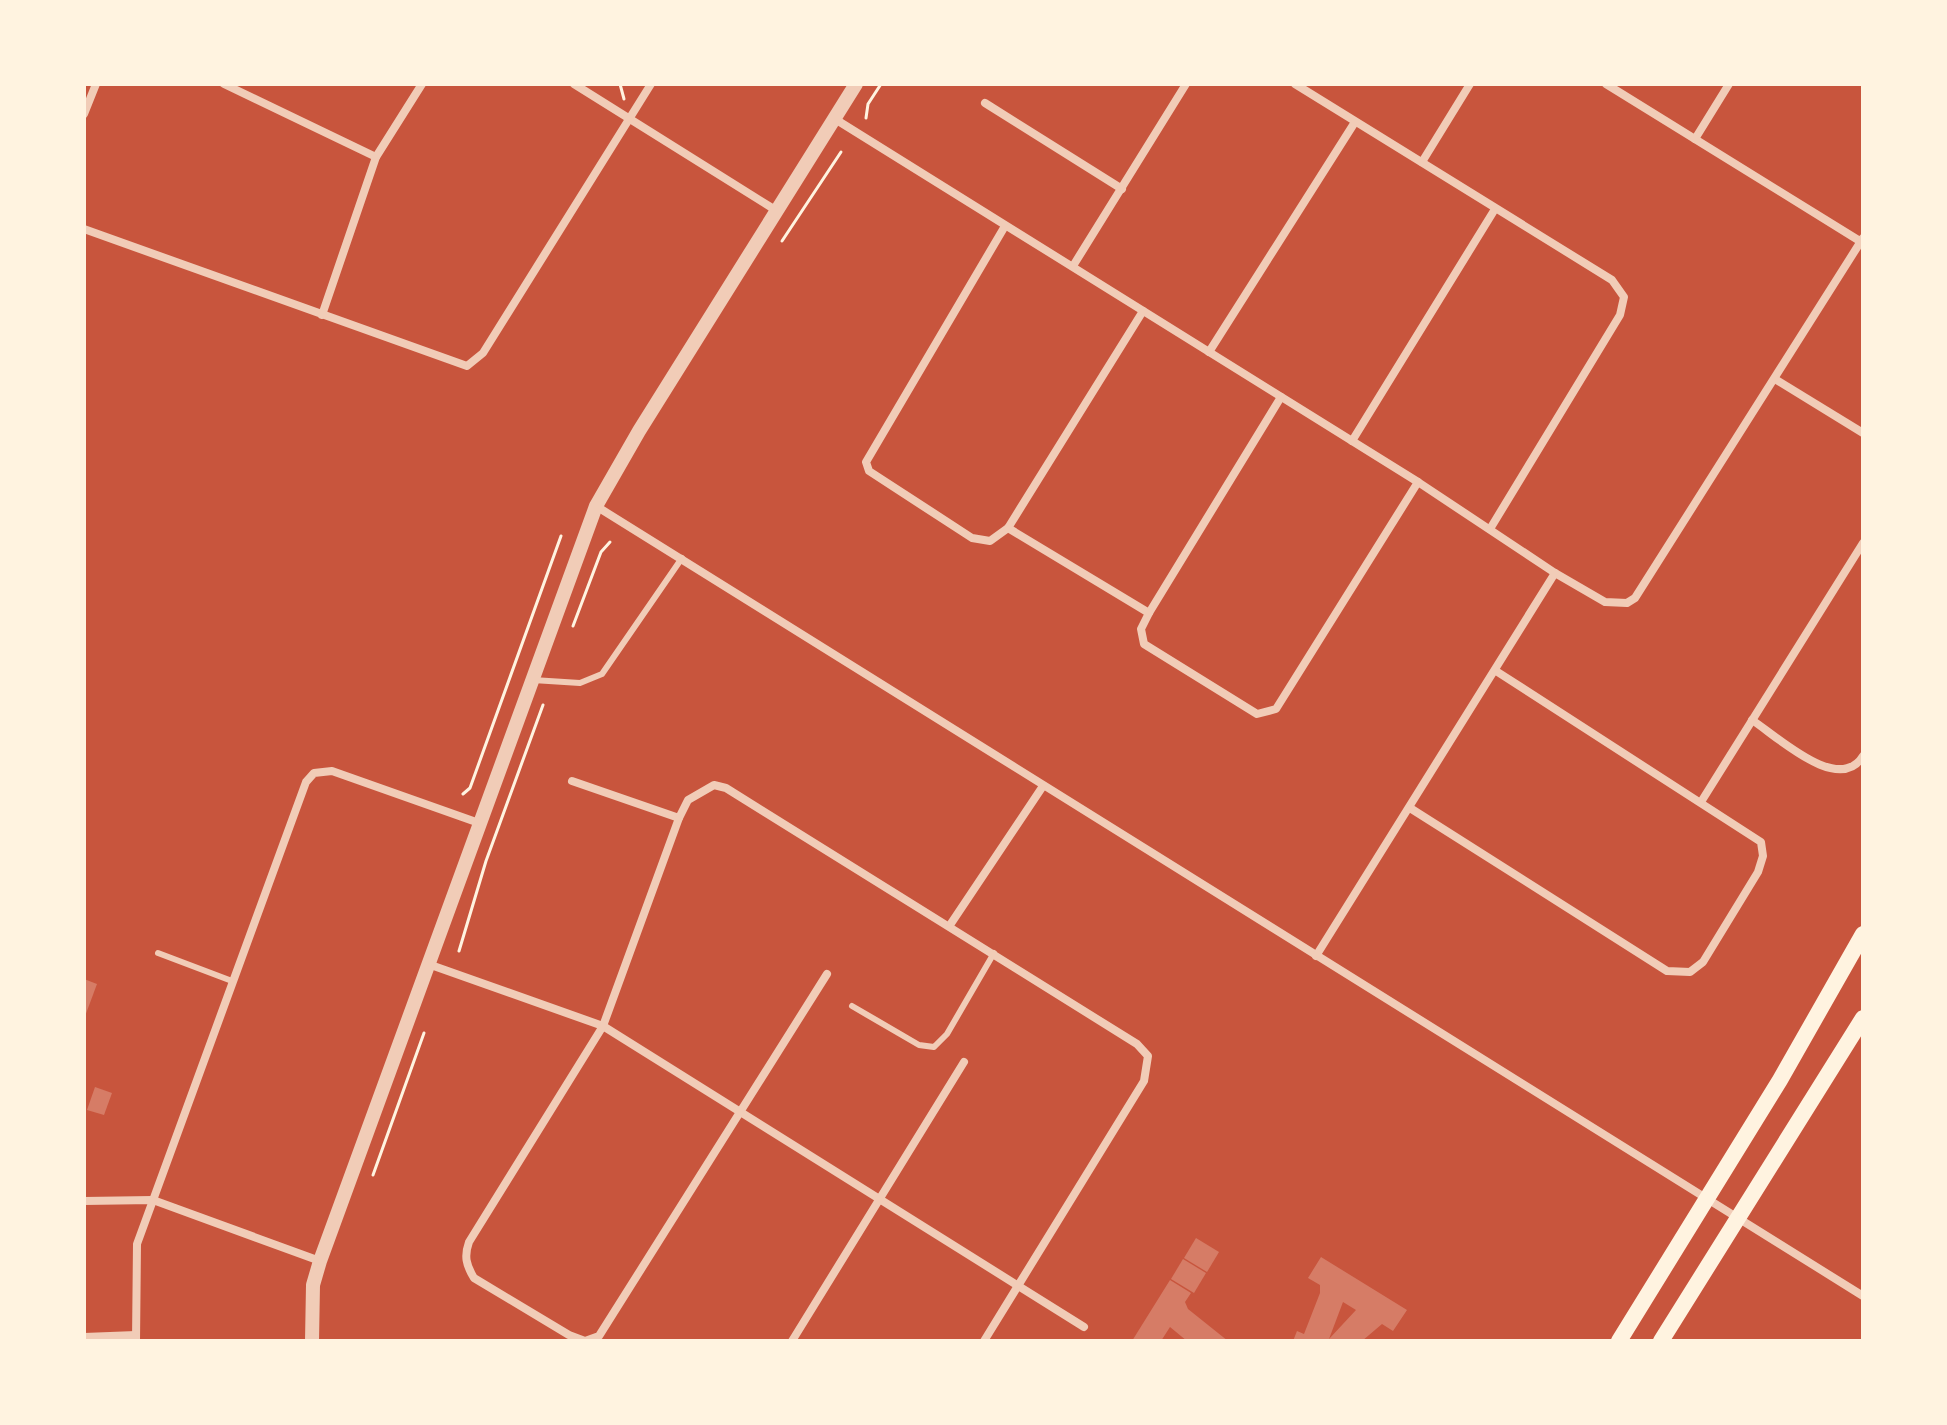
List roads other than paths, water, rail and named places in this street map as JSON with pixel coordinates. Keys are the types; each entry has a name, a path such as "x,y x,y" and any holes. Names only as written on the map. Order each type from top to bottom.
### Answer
{"main road":[{"path":"1619,1341 1707,1199 1863,934"},
{"path":"1661,1341 1863,1018"}],"street":[{"path":"84,114 96,84"},
{"path":"224,84 376,157"},
{"path":"322,315 376,157 422,84"},
{"path":"574,84 777,212"},
{"path":"84,229 463,366 483,353 651,84"},
{"path":"312,1341 313,1285 320,1261 596,506 639,431 856,84"},
{"path":"1073,266 1186,84"},
{"path":"1295,84 1612,280 1624,297 1620,315 1490,529"},
{"path":"1422,162 1470,84"},
{"path":"835,119 1418,482 1555,573 1605,602 1627,603 1635,598 1862,241 1606,84"},
{"path":"1695,139 1729,84"},
{"path":"985,103 1122,189"},
{"path":"1209,352 1355,122"},
{"path":"1352,441 1495,209"},
{"path":"1005,226 866,462 869,471 972,538 990,541 1008,528 1143,311"},
{"path":"1775,379 1863,433"},
{"path":"1281,397 1149,613 1141,629 1144,644 1257,714 1270,712 1285,699 1418,482"},
{"path":"596,506 1863,1296"},
{"path":"1008,528 1149,613"},
{"path":"1701,802 1863,543"},
{"path":"1316,956 1555,573"},
{"path":"1410,808 1667,971 1683,973 1703,962 1762,863 1763,848 1757,836 1496,671"},
{"path":"1752,720 1829,770 1847,770 1863,756"},
{"path":"84,1337 136,1338 136,1251 302,790 314,773 332,771 479,823"},
{"path":"572,781 679,818"},
{"path":"827,974 599,1336 585,1341 569,1335 474,1278 466,1260 469,1242 603,1026 688,800 714,785 726,788 950,925 1137,1044 1149,1062 1144,1081 984,1341"},
{"path":"950,925 1043,786"},
{"path":"428,964 603,1026 1017,1288 1084,1327"},
{"path":"792,1341 964,1062"},
{"path":"84,1201 153,1200 320,1261"}],"lane":[{"path":"531,680 580,683 602,674 682,558"},
{"path":"158,953 232,981"},
{"path":"852,1006 919,1045 934,1047 947,1034 994,953"}]}
